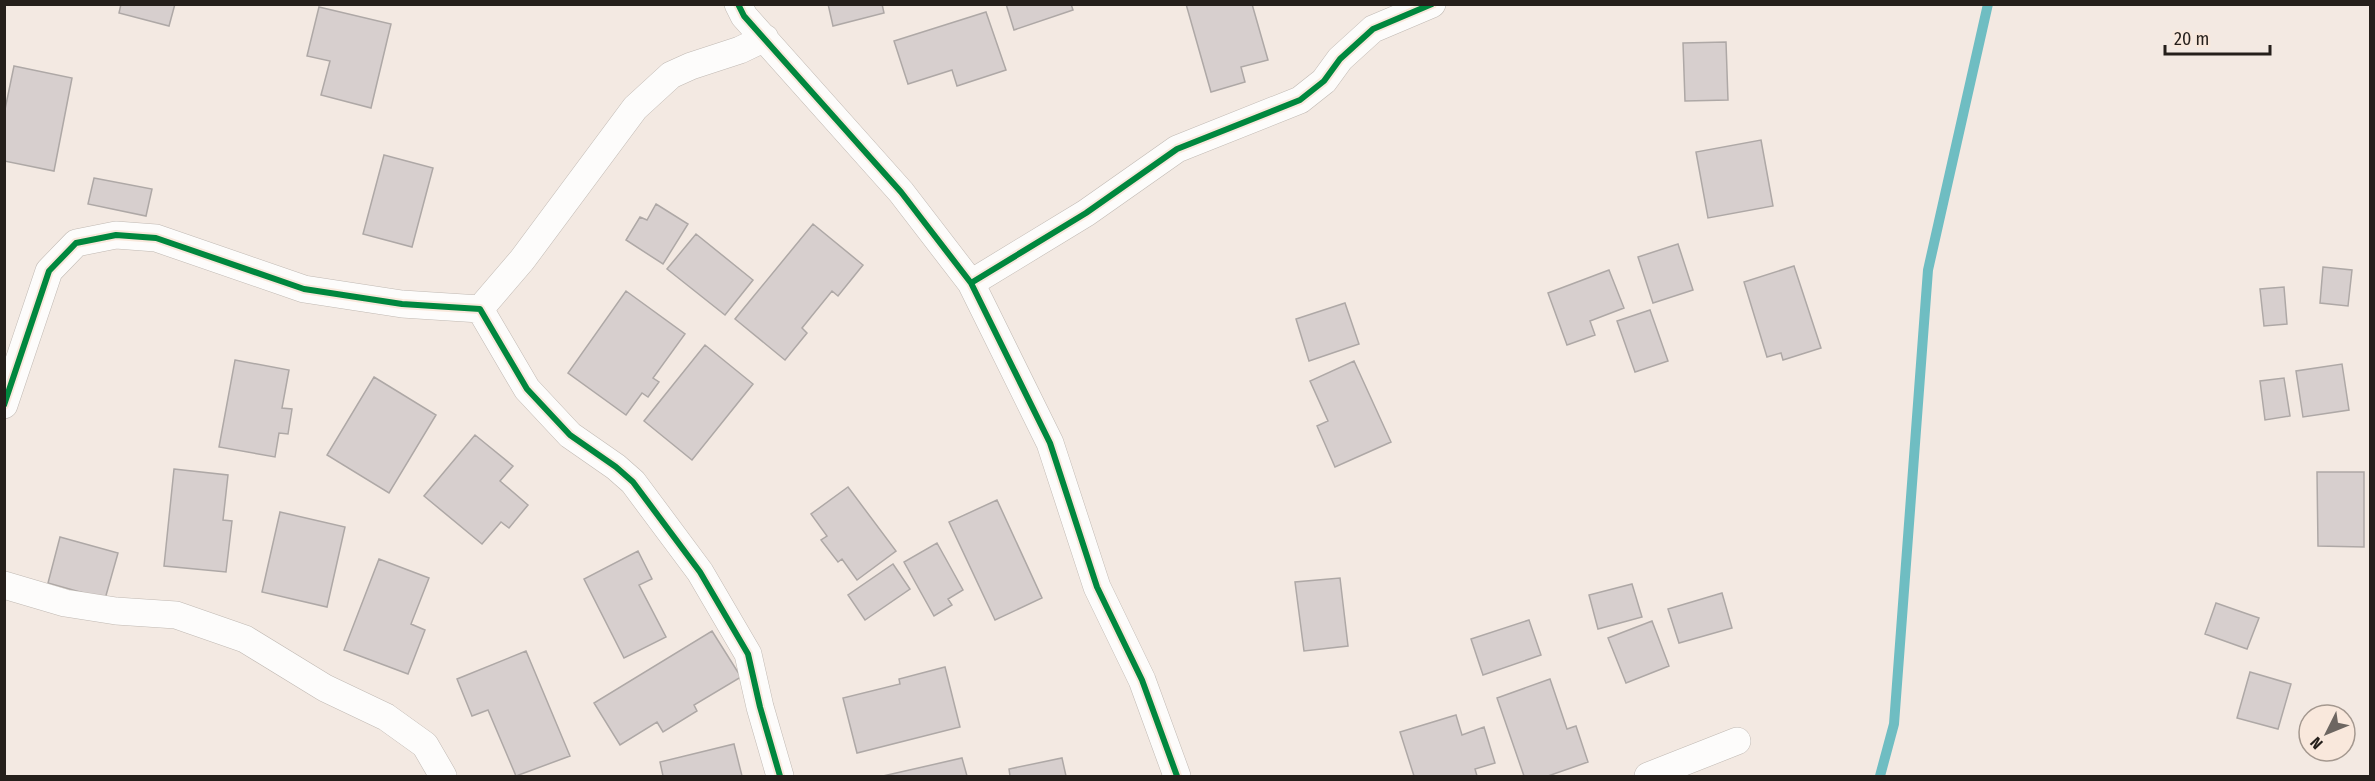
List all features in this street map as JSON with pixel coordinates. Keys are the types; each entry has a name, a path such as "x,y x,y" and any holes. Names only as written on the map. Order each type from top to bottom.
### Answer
{"street":[{"path":"738,4 744,16 901,192 971,283 1050,444 1097,587 1142,680 1177,777"},
{"path":"971,283 1086,213 1177,149 1300,100 1324,81 1341,59 1373,29 1432,4"},
{"path":"480,309 522,260 636,108 671,75 740,50 765,38"},
{"path":"4,405 49,272 76,243 116,235 156,238 304,289 402,304 480,309"},
{"path":"480,309 527,389 570,435 616,466 633,482 700,572 748,654 780,777"},
{"path":"4,585 65,603 116,611 176,615 245,639 325,688 386,717 425,745 442,777"},
{"path":"1648,777 1737,741"}],"building":[{"path":"121,4 175,4 169,26 119,13"},
{"path":"828,4 882,4 884,13 833,26"},
{"path":"1006,4 1071,4 1073,10 1014,30"},
{"path":"1186,4 1252,4 1268,60 1241,67 1245,82 1211,92"},
{"path":"319,7 391,24 371,108 321,95 330,61 307,56"},
{"path":"986,12 1006,70 957,86 952,70 908,84 894,41"},
{"path":"1726,42 1728,100 1685,101 1683,43"},
{"path":"14,66 72,78 54,171 4,161 4,114"},
{"path":"1761,140 1773,206 1708,218 1696,152"},
{"path":"384,155 433,168 412,247 363,234"},
{"path":"94,178 152,189 146,216 88,204"},
{"path":"656,204 688,224 663,264 626,240 640,217 647,220"},
{"path":"813,224 863,265 838,296 832,291 802,328 807,333 785,360 735,319"},
{"path":"696,234 753,280 725,315 667,269"},
{"path":"1678,244 1693,290 1653,303 1638,257"},
{"path":"1794,266 1821,348 1783,360 1781,353 1767,357 1744,282"},
{"path":"2323,267 2352,270 2348,306 2320,303"},
{"path":"1609,270 1624,308 1590,321 1595,335 1567,345 1548,293"},
{"path":"2284,287 2287,324 2264,326 2260,289"},
{"path":"626,291 685,334 653,378 659,382 648,397 642,393 626,415 568,373"},
{"path":"1345,303 1359,344 1309,361 1296,319"},
{"path":"1650,310 1668,361 1635,372 1617,321"},
{"path":"705,345 753,384 692,460 644,421"},
{"path":"235,360 289,370 282,408 292,409 288,434 279,433 275,457 219,447"},
{"path":"1354,361 1391,442 1335,467 1317,426 1328,421 1310,381"},
{"path":"2342,364 2349,410 2303,417 2296,371"},
{"path":"374,377 436,415 389,493 327,455"},
{"path":"2284,378 2290,416 2265,420 2260,381"},
{"path":"475,435 513,466 500,481 528,505 509,528 501,522 482,544 424,496"},
{"path":"174,469 228,475 223,520 232,521 226,572 164,566"},
{"path":"2317,472 2364,472 2364,547 2318,546"},
{"path":"848,487 896,551 857,580 842,559 838,562 821,540 827,536 811,514"},
{"path":"997,500 1042,598 995,620 949,522"},
{"path":"280,512 345,527 327,607 262,592"},
{"path":"60,537 118,553 105,599 48,583"},
{"path":"937,543 963,590 948,599 952,605 934,616 904,562"},
{"path":"638,551 652,579 639,585 666,637 624,658 584,579"},
{"path":"379,559 429,578 411,624 425,630 408,674 344,650"},
{"path":"893,564 910,589 865,620 848,595"},
{"path":"1340,578 1348,646 1304,651 1295,582"},
{"path":"1632,584 1642,617 1598,629 1589,595"},
{"path":"1722,593 1732,628 1679,643 1668,609"},
{"path":"2216,603 2259,618 2247,649 2205,634"},
{"path":"1529,620 1541,655 1483,675 1471,639"},
{"path":"1652,621 1669,666 1626,683 1608,638"},
{"path":"712,631 741,677 694,705 697,711 663,732 657,722 620,745 594,703"},
{"path":"526,651 570,756 516,776 488,710 472,716 457,679"},
{"path":"945,667 960,727 857,753 843,698 900,684 899,679"},
{"path":"2250,672 2291,684 2278,729 2237,718"},
{"path":"1550,679 1567,729 1576,726 1588,762 1548,776 1524,776 1497,698"},
{"path":"1456,715 1462,735 1484,727 1495,763 1475,769 1477,776 1414,776 1400,732"},
{"path":"734,744 742,776 663,776 660,762"},
{"path":"962,758 967,776 883,776"},
{"path":"1062,758 1066,776 1010,776 1009,769"}],"waterway":[{"path":"1880,776 1894,724 1928,270 1988,4"}],"cycle path":[{"path":"738,4 744,16 901,192 971,283 1050,443 1097,587 1142,680 1177,776"},
{"path":"971,283 1086,213 1177,149 1300,100 1324,81 1340,59 1373,29 1432,4"},
{"path":"4,405 49,271 76,243 116,235 156,238 304,289 402,304 480,309 527,389 570,435 616,467 633,482 700,572 748,654 760,707 780,776"}]}
